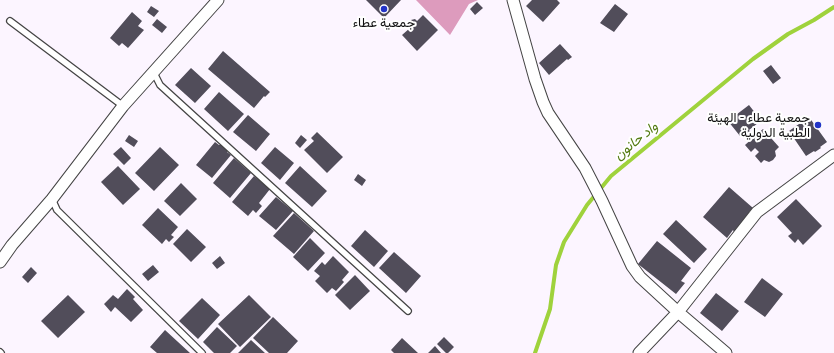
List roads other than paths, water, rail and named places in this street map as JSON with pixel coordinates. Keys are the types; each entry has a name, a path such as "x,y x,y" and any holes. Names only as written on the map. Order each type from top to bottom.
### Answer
{"street":[{"path":"0,262 12,245 52,199 123,106 218,0"},
{"path":"513,0 543,102 548,113 585,168 632,266 640,277 726,353"},
{"path":"639,353 678,312 757,212 834,156"}],"lane":[{"path":"10,21 123,106"},
{"path":"154,73 160,84 408,311"},
{"path":"52,199 57,210 202,353"}],"waterway":[{"name":"واد حانون","path":"535,353 550,309 556,265 564,242 587,205 611,176 753,59 788,34 834,7"}],"place":[{"name":"جمعية عطاء","path":"384,9"},
{"name":"جمعية عطاء - الهيئة الطبية الدولية","path":"818,125"}]}
